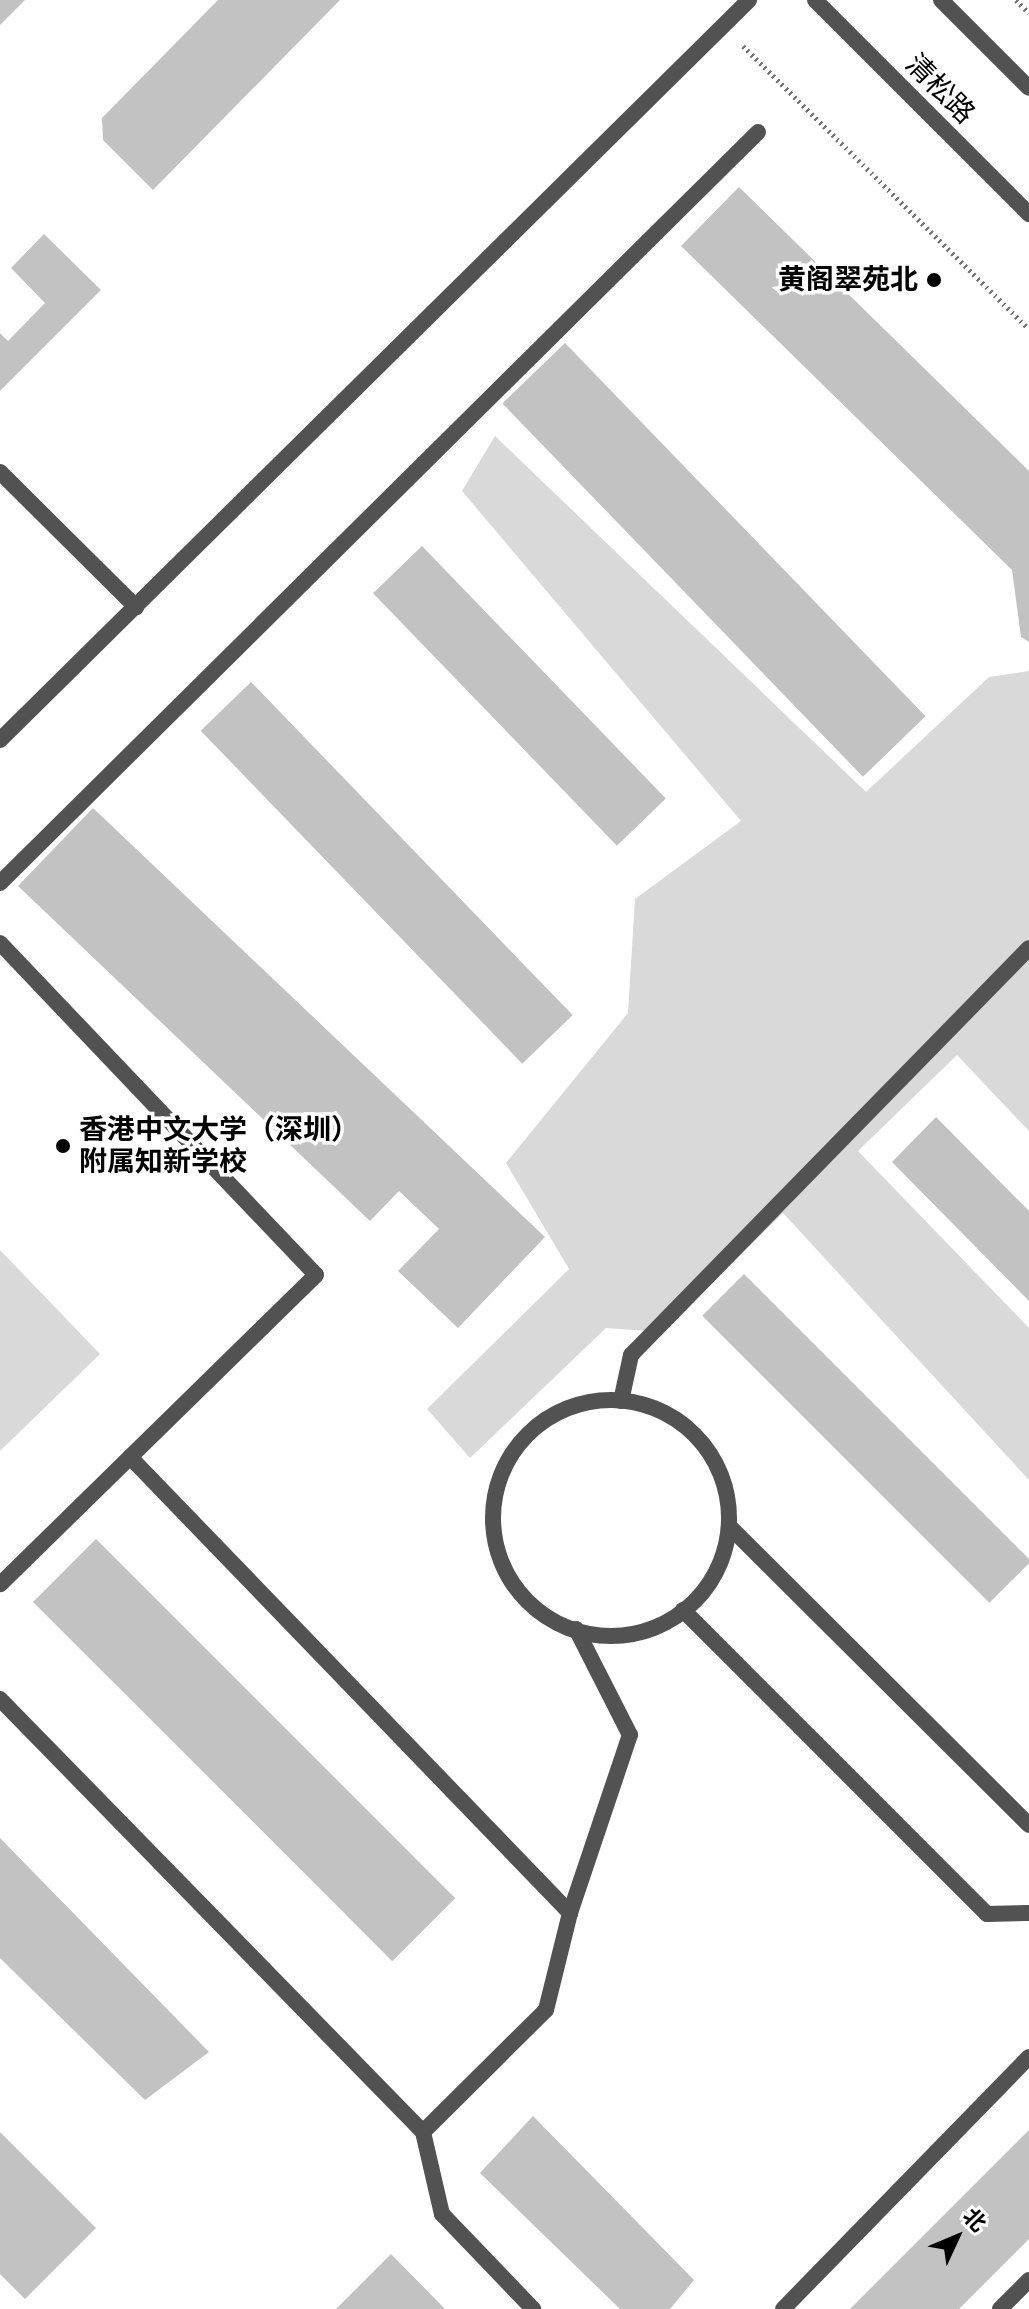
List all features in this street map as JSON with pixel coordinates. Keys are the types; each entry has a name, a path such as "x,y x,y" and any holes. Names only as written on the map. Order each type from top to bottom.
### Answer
{"street":[{"path":"0,740 749,0"},
{"name":"清松路","path":"815,0 1029,214"},
{"path":"941,0 1029,88"},
{"path":"0,883 758,132"},
{"path":"0,472 136,607"},
{"path":"0,943 316,1275 0,1584"},
{"path":"621,1401 631,1355 1029,948"},
{"path":"621,1401 649,1405 684,1424 711,1454 726,1490 730,1527 720,1565 700,1597 670,1621 634,1634 596,1635 576,1629 528,1603 506,1572 493,1533 494,1493 509,1456 535,1426 570,1405 621,1401"},
{"path":"130,1457 570,1913"},
{"path":"730,1527 1029,1825"},
{"path":"683,1610 987,1914 1029,1913"},
{"path":"423,2132 546,2010 570,1913 630,1735 576,1629"},
{"path":"0,1699 423,2132 442,2214 533,2309"},
{"path":"783,2309 1029,2057"},
{"path":"1000,2309 1029,2280"}],"path":[{"path":"1016,0 1029,13"},
{"path":"723,26 1029,329"}],"shaded area":[{"path":"495,436 866,792 989,677 1029,671 1029,1131 957,1055 858,1151 1029,1328 1029,1480 783,1213 662,1332 606,1328 470,1458 427,1409 569,1269 506,1163 628,1013 635,899 741,821 462,491"},
{"path":"0,1250 100,1354 0,1451"}],"building":[{"path":"0,0 25,0 0,25"},
{"path":"218,0 340,0 153,190 103,140 102,118"},
{"path":"739,187 1029,471 1029,642 1021,637 1012,570 681,246"},
{"path":"44,234 101,290 0,391 0,333 8,341 45,303 11,268"},
{"path":"565,343 926,716 863,777 502,403"},
{"path":"422,546 666,798 617,846 373,593"},
{"path":"251,682 573,1015 522,1064 201,731"},
{"path":"93,808 545,1237 458,1328 398,1271 439,1229 399,1191 370,1221 18,886"},
{"path":"936,1117 1029,1211 1029,1301 892,1162"},
{"path":"744,1274 1029,1559 1029,1563 989,1603 702,1316"},
{"path":"96,1539 455,1898 392,1961 33,1602"},
{"path":"0,1838 209,2052 145,2100 0,1958"},
{"path":"533,2116 694,2280 670,2309 620,2309 480,2173"},
{"path":"1029,2130 1029,2239 959,2309 850,2309"},
{"path":"0,2132 96,2228 25,2299 0,2274"},
{"path":"391,2254 445,2309 336,2309"}],"place":[{"name":"黄阁翠苑北","path":"934,280"},
{"name":"香港中文大学（深圳） 附属知新学校","path":"63,1146"}]}
